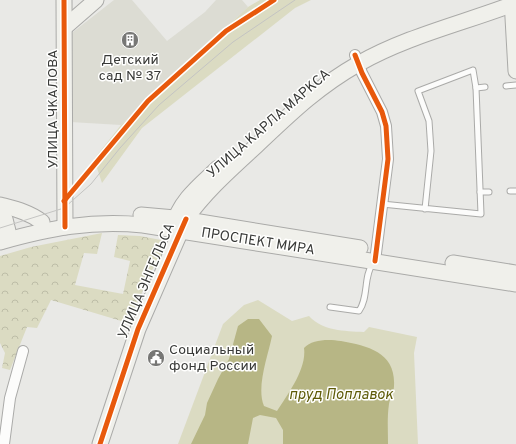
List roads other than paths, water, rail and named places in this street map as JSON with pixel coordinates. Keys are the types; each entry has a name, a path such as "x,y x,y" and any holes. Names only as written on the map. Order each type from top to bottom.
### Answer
{"main road":[{"name":"УЛИЦА ЧКАЛОВА","path":"64,0 65,223"},
{"path":"65,27 96,0"},
{"path":"510,2 516,71"},
{"name":"УЛИЦА КАРЛА МАРКСА","path":"179,224 190,195 306,89 334,67 395,46 510,2"},
{"path":"0,205 26,212 42,222"},
{"path":"0,212 5,218 2,237"},
{"name":"ПРОСПЕКТ МИРА","path":"2,237 65,223 96,214 124,214 375,256 516,284"},
{"name":"ПРОСПЕКТ МИРА","path":"2,237 42,222 65,223"},
{"name":"УЛИЦА ЭНГЕЛЬСА","path":"100,444 138,329 179,224"},
{"name":"ПРОСПЕКТ МИРА","path":"375,256 516,273"}],"street":[{"path":"357,59 382,112 386,126 388,159 375,256"},
{"path":"4,444 10,398 23,352"}],"lane":[{"path":"382,204 425,209 481,214 476,88 472,70 418,91 429,121 431,151 425,209"},
{"path":"506,86 516,85"},
{"path":"476,88 485,87"},
{"path":"480,192 489,192"},
{"path":"330,307 358,311 363,305 370,268 375,256"}],"water":[{"name":"пруд Поплавок","path":"248,319 259,319 272,336 261,390 264,406 277,411 291,390 299,373 304,356 304,348 307,345 321,340 341,341 371,349 379,353 390,366 393,375 394,386 388,409 388,444 283,444 283,430 276,418 260,415 253,418 248,444 191,444 205,415 207,403 229,359 238,326"}],"tram line":[{"path":"0,228 64,208 91,184 120,148 159,105 233,42 295,0"}],"place":[{"name":"Детский сад № 37","path":"130,40"},
{"name":"Социальный фонд России","path":"156,358"}]}
